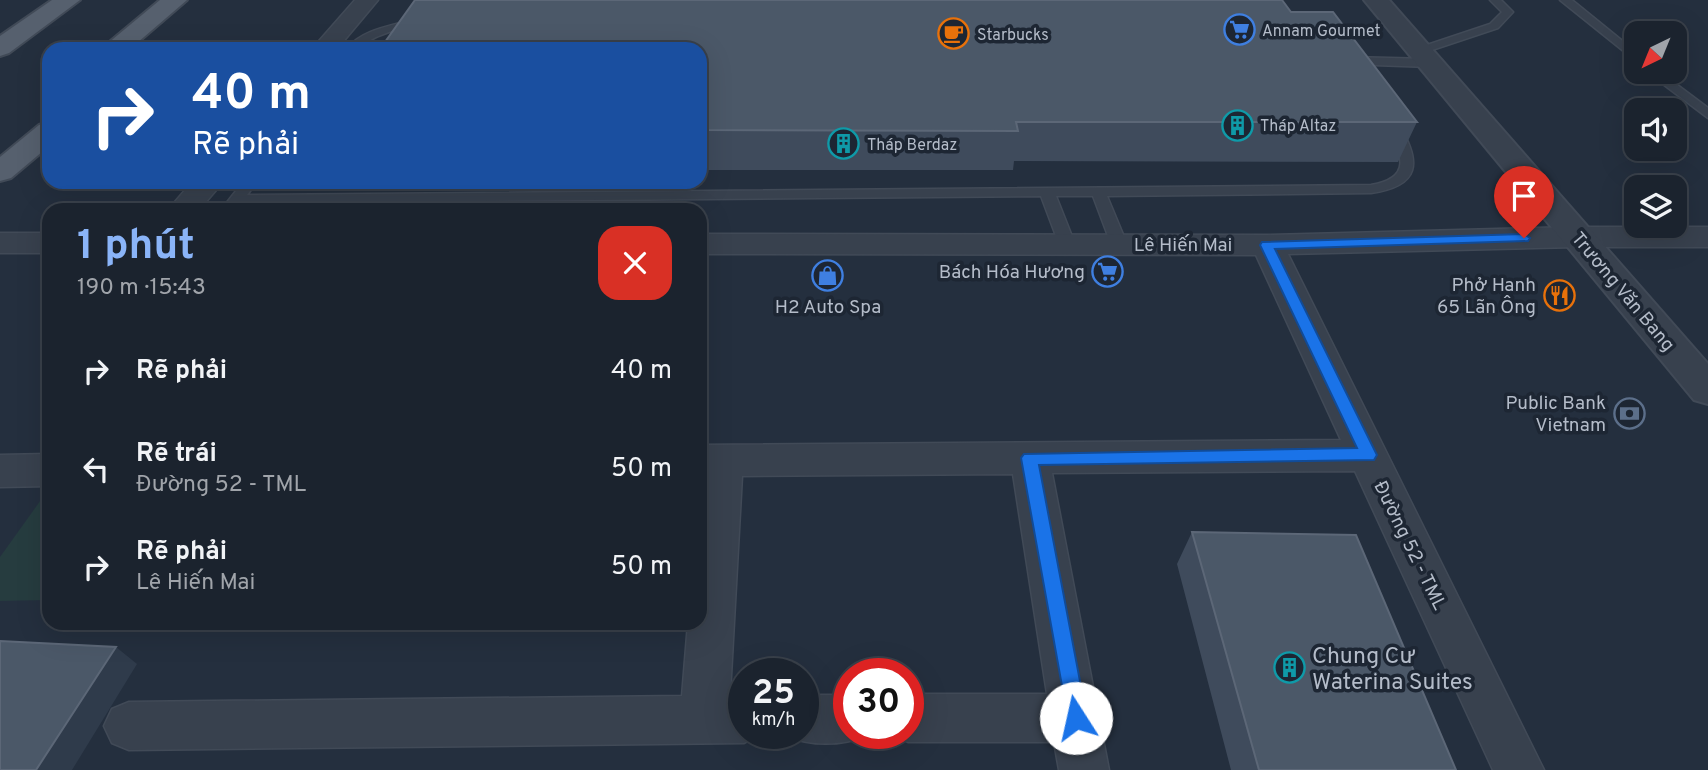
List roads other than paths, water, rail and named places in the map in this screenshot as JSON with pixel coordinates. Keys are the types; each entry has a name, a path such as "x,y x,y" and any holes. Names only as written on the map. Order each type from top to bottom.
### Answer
{"main road":[{"path":"0,27 39,0"},
{"path":"0,48 68,0"},
{"path":"125,42 187,3"},
{"path":"153,42 187,3"},
{"path":"0,141 42,107"},
{"path":"0,172 42,137"}],"street":[{"path":"330,42 367,0"},
{"name":"Trương Văn Bang","path":"1376,0 1708,390"},
{"path":"189,203 202,189"},
{"name":"Lê Hiến Mai","path":"707,244 1267,245 1577,237 1708,237"},
{"path":"0,243 42,243"},
{"name":"Đường 52 - TML","path":"1267,245 1519,770"},
{"path":"129,726 724,719 712,460 1368,455"},
{"path":"1030,458 1084,770"},
{"path":"0,471 42,470"},
{"path":"924,718 1076,718"}],"lane":[{"path":"361,42 369,36 442,13 449,9 455,0"},
{"path":"1357,72 1350,61 1424,57 1494,26 1508,12 1495,0"},
{"path":"1565,0 1624,48"},
{"path":"1669,84 1708,114"},
{"path":"301,203 1386,187 1402,175 1408,164 1408,153 1402,139 1387,117"},
{"path":"234,203 245,189"},
{"path":"1098,191 1119,244"},
{"path":"1047,192 1067,244"}],"place":[{"name":"Annam Gourmet","path":"1239,30"},
{"name":"Starbucks","path":"954,34"},
{"name":"Tháp Altaz","path":"1237,125"},
{"name":"Tháp Berdaz","path":"844,144"},
{"name":"Bách Hóa Hương","path":"1108,271"},
{"name":"H2 Auto Spa","path":"828,275"},
{"name":"Phở Hạnh 65 Lãn Ông","path":"1559,295"},
{"name":"Public Bank Vietnam","path":"1629,413"},
{"name":"Chung Cư Waterina Suites","path":"1289,668"}]}
